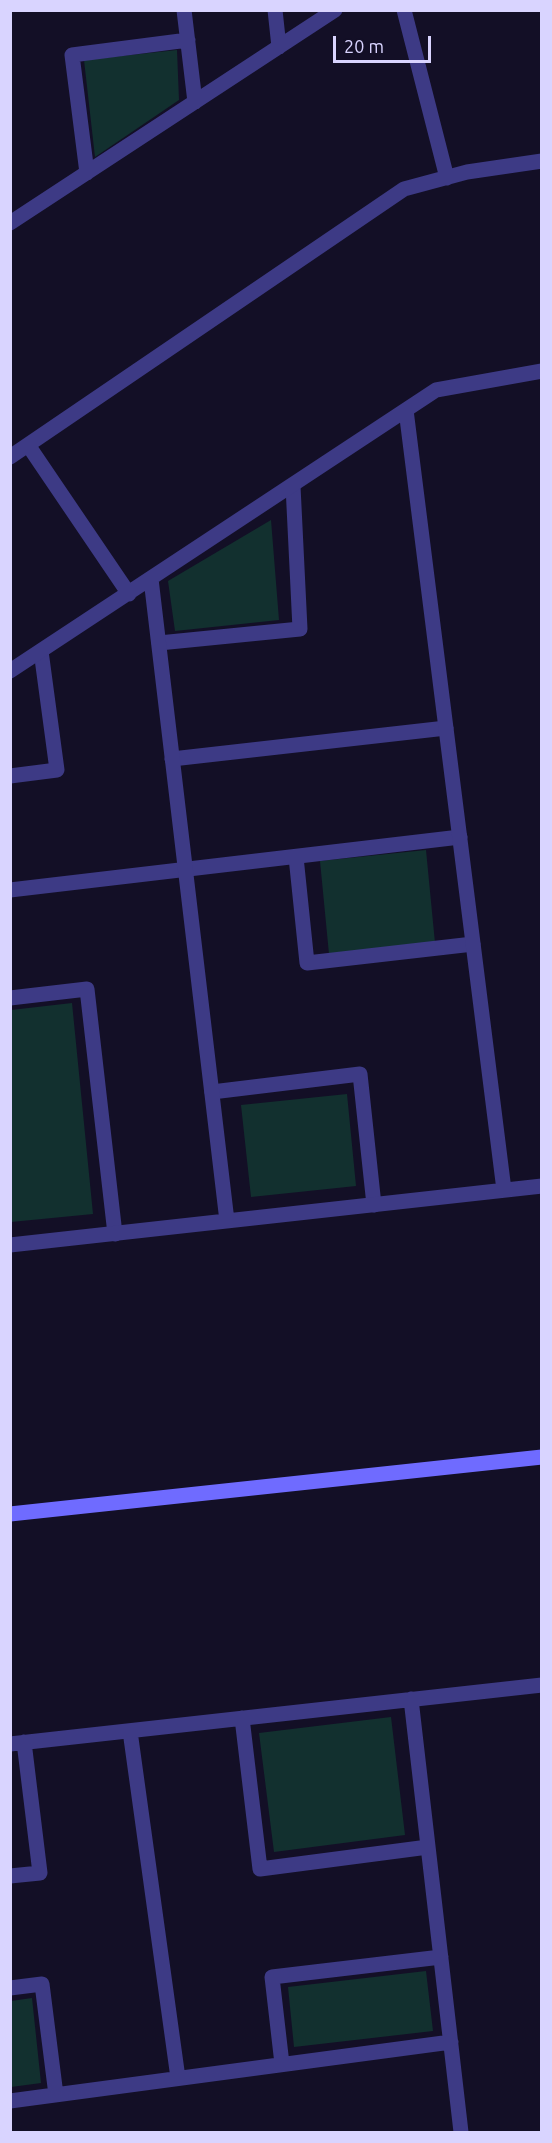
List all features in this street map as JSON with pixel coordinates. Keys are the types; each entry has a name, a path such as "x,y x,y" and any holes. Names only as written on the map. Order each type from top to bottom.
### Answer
{"street":[{"path":"184,10 195,102"},
{"path":"275,10 279,47"},
{"path":"10,223 335,10"},
{"path":"404,10 447,178"},
{"path":"87,173 72,55 188,40"},
{"path":"10,457 404,189 467,172 542,161"},
{"path":"10,672 436,390 542,371"},
{"path":"406,410 504,1190"},
{"path":"28,445 129,594"},
{"path":"159,643 300,629 292,486"},
{"path":"151,579 227,1221"},
{"path":"10,776 57,770 41,651"},
{"path":"172,759 446,728"},
{"path":"10,890 460,837"},
{"path":"296,857 307,963 473,944"},
{"path":"10,998 87,989 115,1234"},
{"path":"212,1092 360,1074 374,1205"},
{"path":"10,1245 542,1186"},
{"path":"10,1514 542,1457"},
{"path":"10,1876 40,1873 17,1743 542,1684"},
{"path":"411,1699 461,2133"},
{"path":"242,1718 260,1869 428,1847"},
{"path":"130,1731 178,2078"},
{"path":"282,2064 272,1977 441,1957"},
{"path":"10,1988 42,1984 56,2095"},
{"path":"10,2101 451,2042"}],"green space":[{"path":"177,50 179,100 95,157 84,60"},
{"path":"271,520 279,620 175,631 168,581"},
{"path":"426,850 435,943 329,954 320,861"},
{"path":"72,1003 93,1214 11,1222 11,1010"},
{"path":"347,1094 356,1186 251,1197 241,1105"},
{"path":"391,1717 405,1835 274,1852 259,1733"},
{"path":"426,1971 433,2031 294,2047 288,1987"},
{"path":"32,1998 41,2083 11,2087 11,2001"}]}
